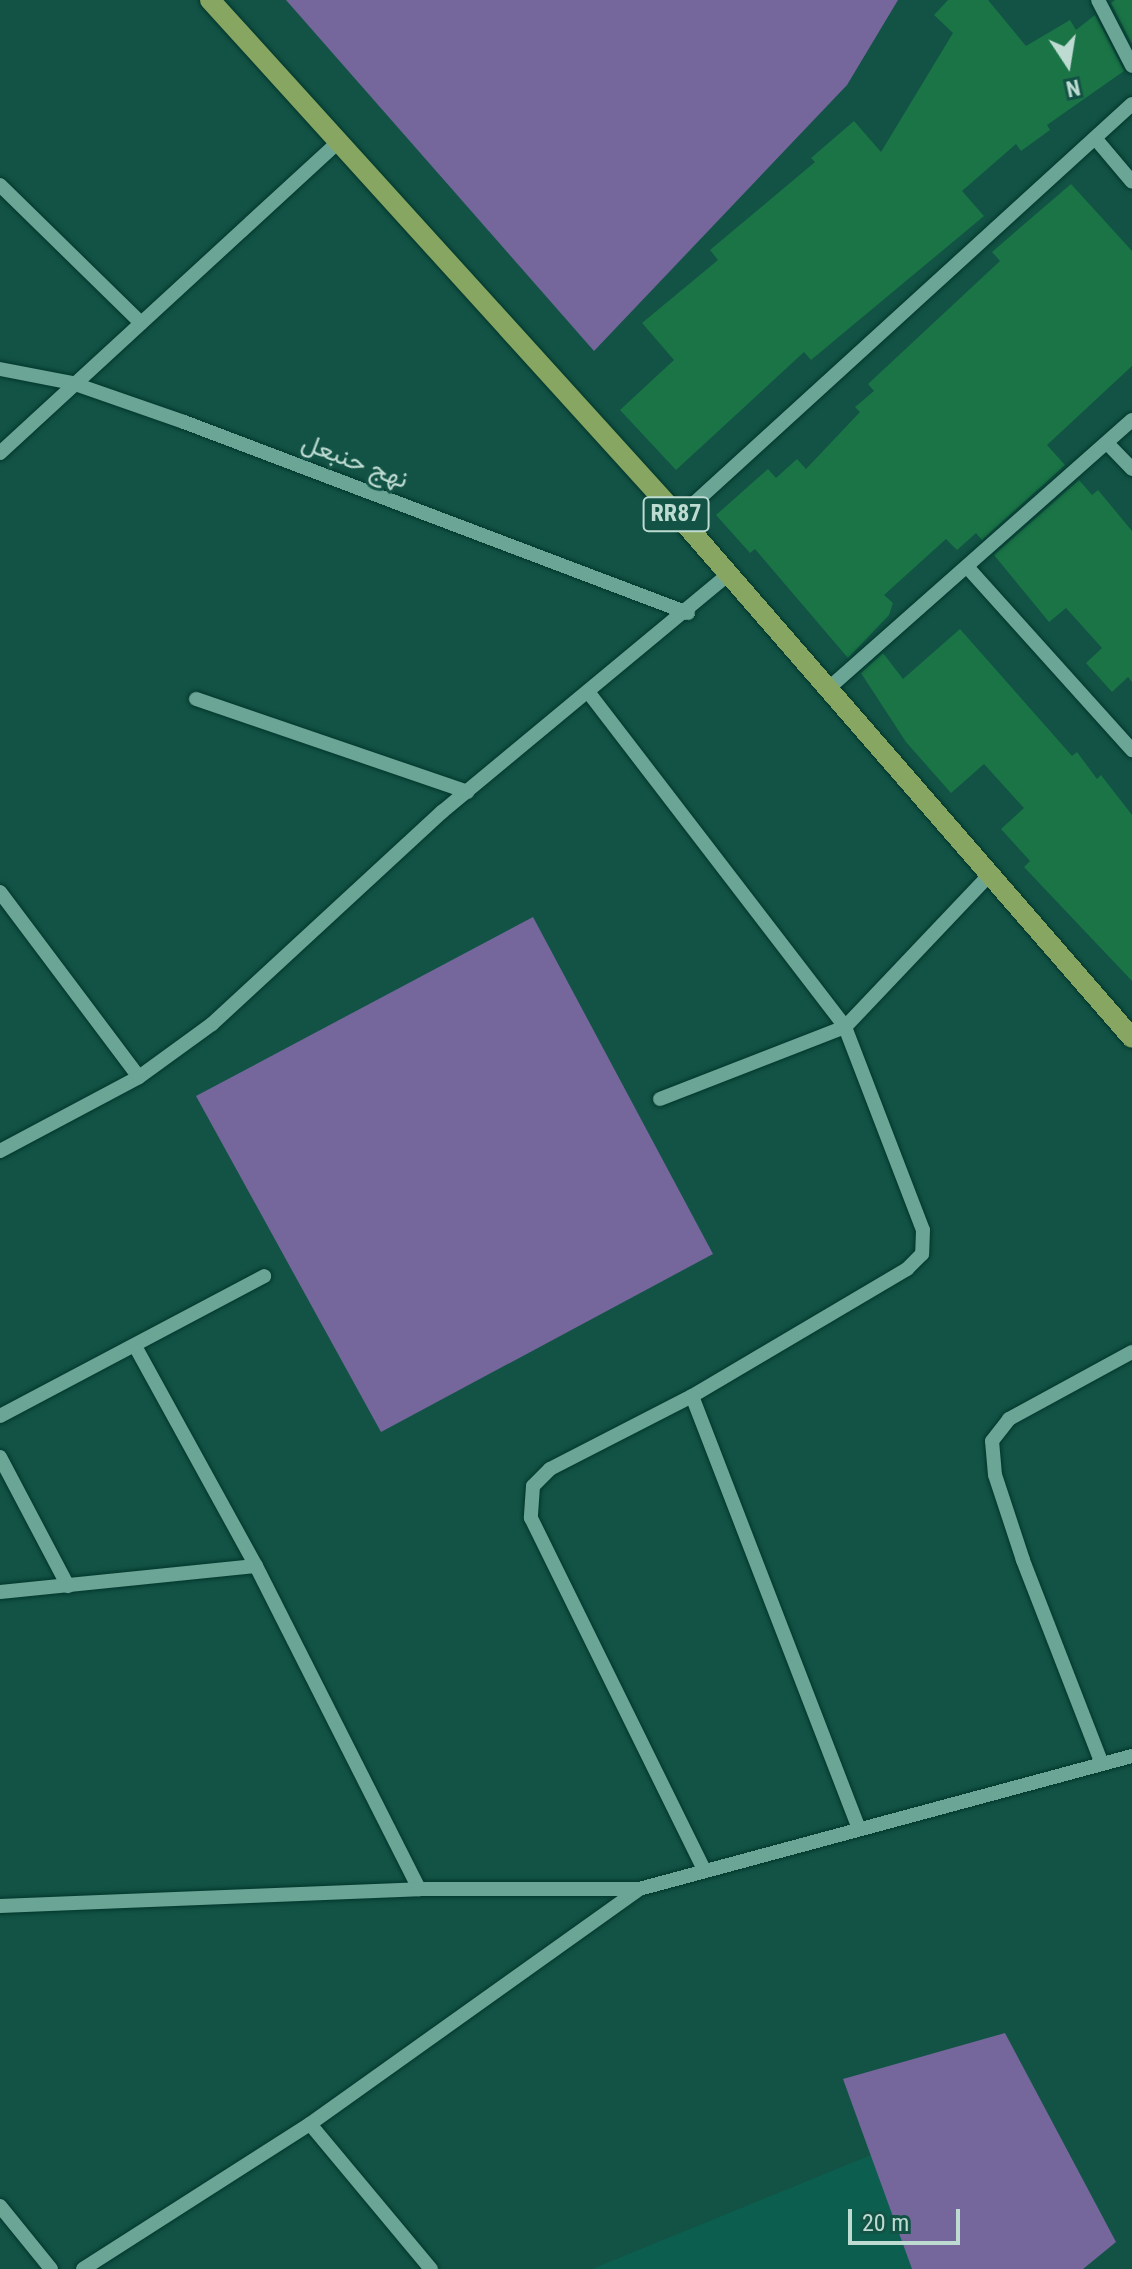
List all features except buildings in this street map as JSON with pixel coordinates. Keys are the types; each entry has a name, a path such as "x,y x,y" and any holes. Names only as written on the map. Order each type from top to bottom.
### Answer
{"main road":[{"name":"RR87","path":"210,0 679,517 830,687 1132,1038"}],"street":[{"path":"1098,0 1132,66"},
{"path":"679,517 1132,104"},
{"path":"1095,138 1132,182"},
{"path":"0,453 72,383 340,140"},
{"path":"0,185 141,323"},
{"name":"نهج حنبعل","path":"0,369 72,383 688,613"},
{"path":"830,687 969,569 1132,420"},
{"path":"1107,443 1132,469"},
{"path":"969,569 1132,750"},
{"path":"0,1151 139,1077 212,1024 468,792 688,613 729,574"},
{"path":"589,693 845,1027 919,1219 922,1254 907,1269 692,1396 550,1469 533,1486 528,1506 704,1869"},
{"path":"196,699 468,792"},
{"path":"660,1099 845,1027 989,875"},
{"path":"0,892 139,1077"},
{"path":"0,1416 264,1276"},
{"path":"135,1346 256,1566 419,1889"},
{"path":"1102,1764 1023,1560 995,1475 992,1441 1009,1419 1132,1352"},
{"path":"692,1396 859,1828"},
{"path":"0,1457 68,1586"},
{"path":"0,1592 256,1566"},
{"path":"0,1906 419,1889 639,1889 1132,1756"},
{"path":"83,2269 310,2124 639,1889"},
{"path":"310,2124 431,2269"},
{"path":"0,2206 51,2269"}],"shaded area":[{"path":"286,0 898,0 847,85 594,351"},
{"path":"533,917 713,1254 381,1432 196,1096"},
{"path":"1005,2033 1116,2242 1083,2269 912,2269 843,2079"},
{"path":"871,2155 912,2269 592,2269"}]}
